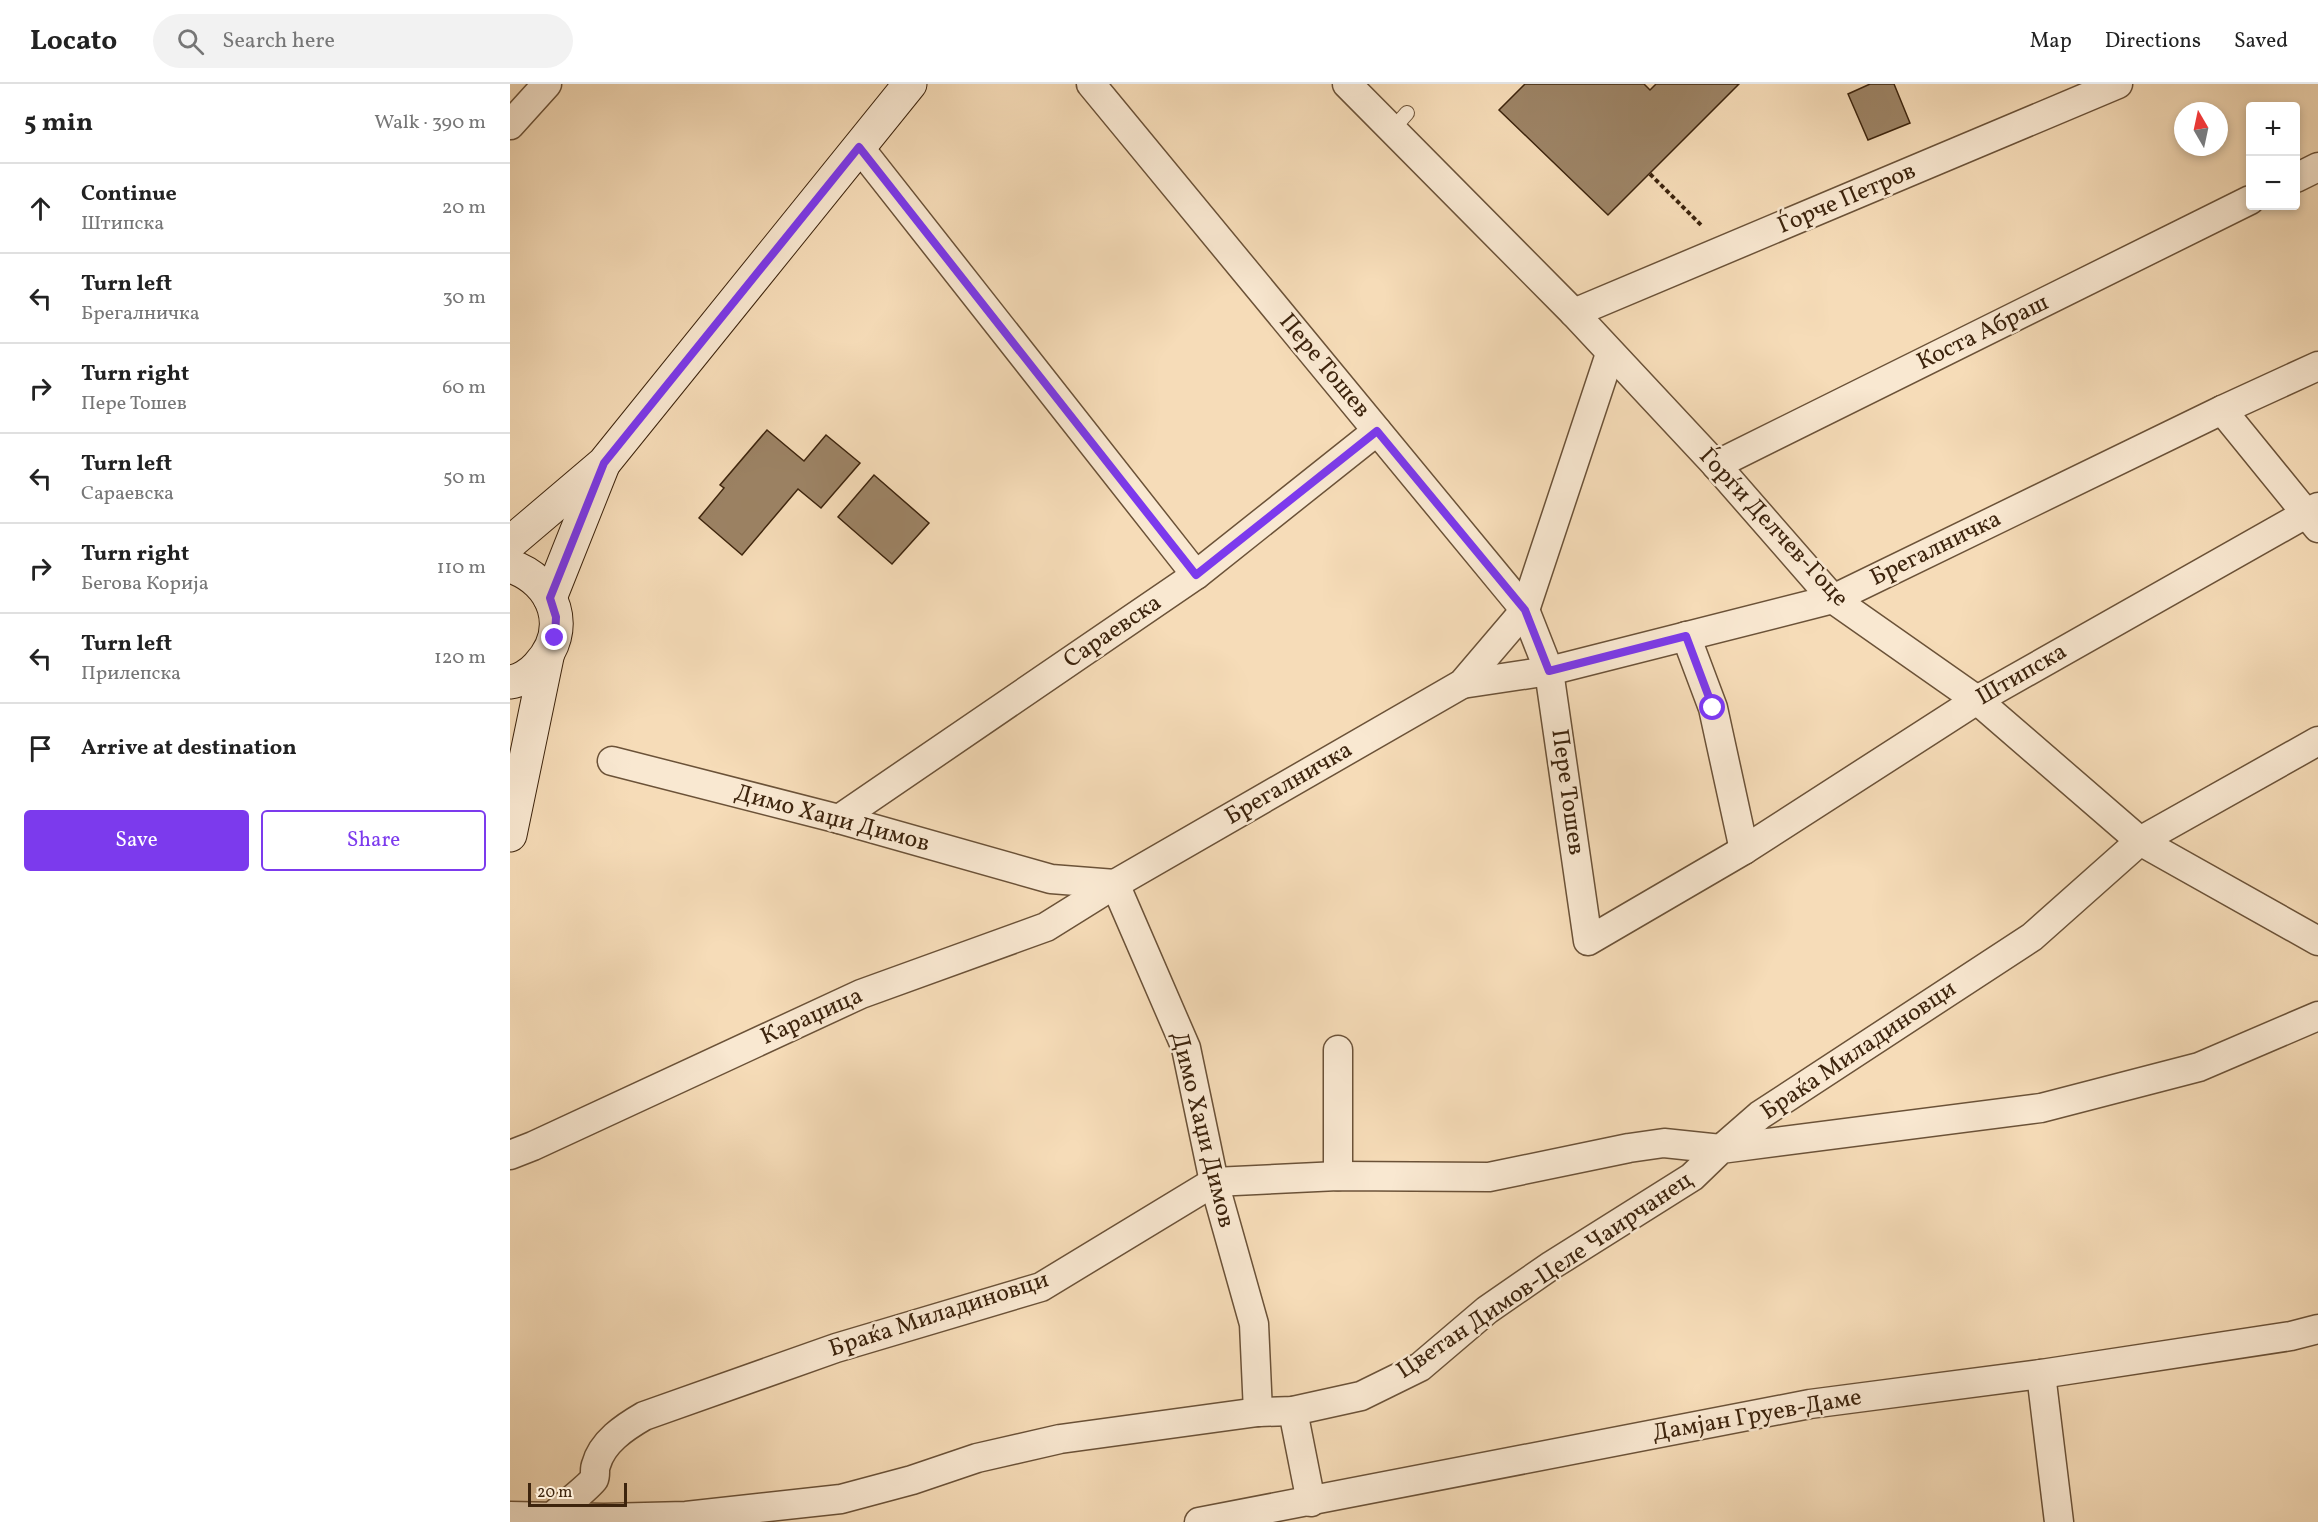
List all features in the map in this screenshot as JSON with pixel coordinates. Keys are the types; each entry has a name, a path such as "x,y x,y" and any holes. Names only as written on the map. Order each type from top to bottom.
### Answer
{"street":[{"path":"510,125 547,84"},
{"name":"Пере Тошев","path":"1091,84 1525,610 1549,671 1588,941"},
{"name":"Ѓорѓи Делчев-Гоце","path":"1347,84 1400,122 1610,354 1716,465 1833,599 1977,700 2140,841 2318,941"},
{"name":"Ѓорче Петров","path":"1574,313 2118,84"},
{"path":"510,543 604,463 859,147 902,87"},
{"path":"859,147 1196,575"},
{"path":"2300,176 2318,167"},
{"name":"Коста Абраш","path":"1716,465 2246,202"},
{"name":"Брегалничка","path":"1115,884 1462,684 1525,610 1610,354"},
{"name":"Брегалничка","path":"1462,684 1549,671 1833,599 2222,410 2318,366"},
{"name":"Штипска","path":"1588,941 1743,850 1977,700 2314,516 2222,410"},
{"name":"Сараевска","path":"839,819 1196,575 1377,431"},
{"path":"550,598 604,463"},
{"path":"510,566 524,570 539,582 550,598 556,617 555,638 547,657 510,835"},
{"path":"1686,636 1713,708 1743,850"},
{"path":"510,682 533,672 547,657"},
{"name":"Браќа Миладиновци","path":"552,1516 594,1478 596,1464 602,1451 627,1426 644,1416 836,1348 1041,1287 1214,1182 1338,1176 1489,1177 1664,1143 1721,1149 1760,1114 2032,937 2140,841 2318,741"},
{"name":"Димо Хаџи Димов","path":"612,761 839,819 1051,879 1115,884 1186,1048 1214,1182 1254,1324 1258,1412"},
{"path":"1046,927 1051,879"},
{"name":"Караџица","path":"510,1155 861,994 1046,927 1115,884"},
{"path":"1721,1149 2041,1108 2199,1067 2318,1016"},
{"path":"1338,1050 1338,1176"},
{"name":"Цветан Димов-Целе Чаирчанец","path":"510,1516 605,1520 686,1516 841,1499 912,1480 977,1458 1060,1439 1258,1412 1293,1411 1361,1396 1420,1367 1487,1310 1552,1265 1692,1177 1721,1149"},
{"name":"Дамјан Груев-Даме","path":"1199,1522 1810,1404 2041,1374 2291,1336 2318,1329"},
{"path":"2041,1374 2059,1522"},
{"path":"1293,1411 1311,1502"},
{"path":"594,1478 605,1520"}],"path":[{"path":"1650,174 1713,237 1720,253"}],"building":[{"path":"1525,84 1644,84 1650,90 1656,84 1739,84 1608,215 1499,110"},
{"path":"1870,84 1894,84 1910,123 1868,140 1848,94"},
{"path":"767,430 804,461 826,435 860,463 821,508 798,489 742,555 699,518 724,488 720,485"},
{"path":"874,475 929,523 892,564 838,517"}],"route":[{"path":"555,638 556,617 550,598 604,463 859,147 1196,575 1377,431 1525,610 1549,671 1686,636 1713,708"}]}
